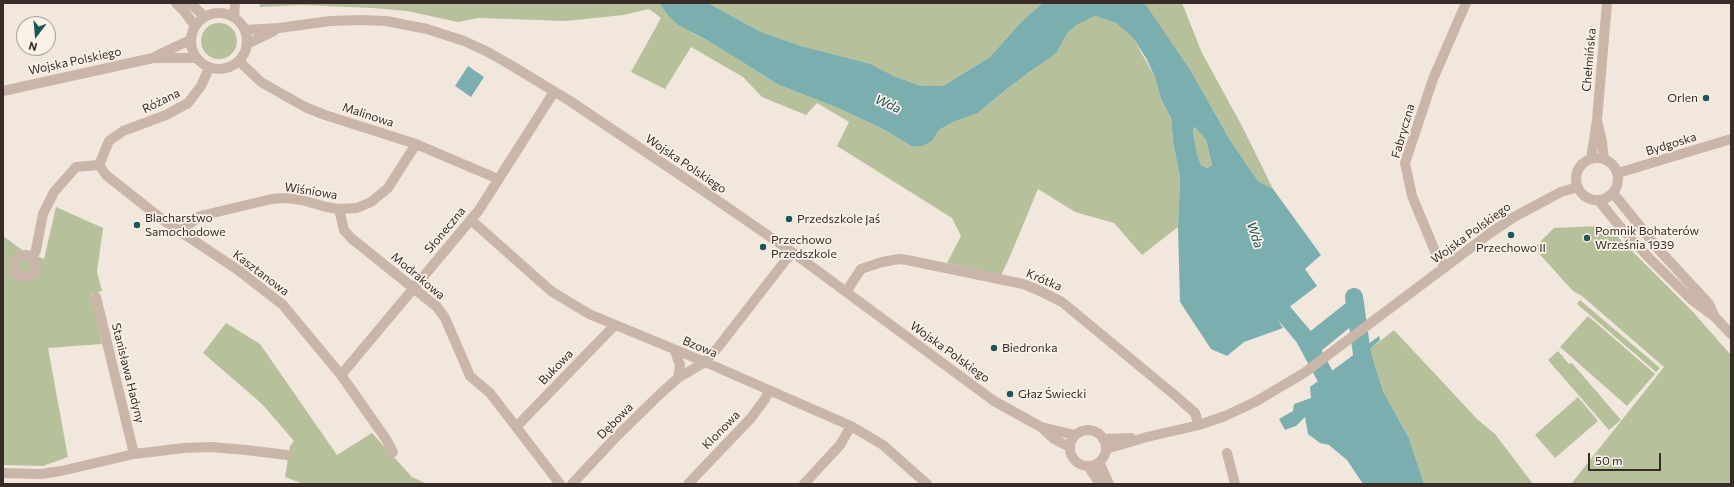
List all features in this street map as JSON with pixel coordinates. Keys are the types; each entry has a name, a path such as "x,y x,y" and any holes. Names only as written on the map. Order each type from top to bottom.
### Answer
{"street":[{"path":"176,3 184,11 194,26"},
{"path":"187,3 191,4 204,16"},
{"path":"221,13 226,3"},
{"path":"234,17 235,3"},
{"name":"Fabryczna","path":"1446,267 1437,256 1412,196 1405,163 1432,79 1466,3"},
{"name":"Chełmińska","path":"1591,159 1597,120 1607,3"},
{"path":"212,13 221,13 234,17 245,30 247,44 244,53 239,61 230,67 220,69 209,68 196,58 191,50 190,40 194,26 204,16 212,13"},
{"name":"Wojska Polskiego","path":"245,30 279,28 330,21 362,20 412,25 464,41 486,51 510,64 554,92 695,185 792,252 994,401 1041,427 1054,439 1070,447"},
{"name":"Wojska Polskiego","path":"247,44 279,28"},
{"name":"Wojska Polskiego","path":"153,58 190,40"},
{"name":"Wojska Polskiego","path":"3,91 153,58 196,58"},
{"name":"Malinowa","path":"239,61 261,82 305,107 325,115 416,144 498,179"},
{"name":"Różana","path":"99,165 108,141 123,131 166,115 188,103 202,86 209,68"},
{"name":"Słoneczna","path":"341,375 479,210 554,92"},
{"name":"Chełmińska","path":"1597,120 1604,159"},
{"name":"Bydgoska","path":"1618,173 1731,139"},
{"name":"Wiśniowa","path":"180,232 200,216 272,199 286,198 302,200 339,209 357,208 371,202 388,188 416,144"},
{"path":"1599,201 1607,198 1613,193 1617,187 1618,173 1615,167 1604,159 1591,159 1580,167 1577,174 1578,187 1586,197 1599,201 1616,223 1649,258 1692,300 1715,317 1731,334"},
{"path":"32,258 36,250 43,214 54,192 76,167 99,165"},
{"name":"Kasztanowa","path":"99,165 106,175 180,232 238,270 283,305 341,375 393,452"},
{"name":"Wojska Polskiego","path":"1198,425 1225,416 1255,402 1304,373 1489,234 1514,217 1561,192 1578,187"},
{"path":"1613,193 1660,251 1708,304 1715,317"},
{"name":"Modrakowa","path":"339,209 344,230 351,238 437,307 445,318 470,376 490,393 560,484"},
{"name":"Bzowa","path":"471,220 552,291 590,314 614,326 705,362 851,426 883,445 927,484"},
{"path":"705,362 792,252"},
{"name":"Krótka","path":"846,292 861,269 882,262 899,260 907,260 1016,282 1038,290 1062,302 1177,397 1195,413 1198,425"},
{"name":"Stanisława Hadyny","path":"96,297 134,454"},
{"name":"Bukowa","path":"516,427 614,326"},
{"path":"675,351 680,365 678,378"},
{"name":"Dębowa","path":"572,484 614,439 678,378 705,362"},
{"name":"Klonowa","path":"688,484 751,418 769,391"},
{"path":"1106,449 1147,437 1198,425"},
{"path":"804,484 840,444 851,426"},
{"name":"Wojska Polskiego","path":"1041,427 1076,435"},
{"path":"1090,430 1100,435 1103,439 1106,449 1104,456 1099,462 1088,466 1081,465 1071,454 1070,447 1076,435 1084,431 1090,430"},
{"path":"1103,439 1147,437"},
{"path":"3,473 41,474 61,471 134,454 184,448 211,447 287,455"},
{"path":"1227,453 1235,484"},
{"path":"1099,462 1109,484"},
{"path":"1088,466 1100,484"}],"green space":[{"path":"259,3 659,3 666,13 694,34 715,45 779,85 838,108 883,129 911,146 923,146 932,141 939,130 953,122 978,113 1008,88 1036,68 1063,41 1068,32 1077,25 1095,16 1116,23 1133,38 1155,77 1161,99 1171,118 1173,141 1180,178 1178,227 1142,255 1114,223 1075,212 1038,189 1001,275 947,263 961,236 952,218 837,146 849,122 817,103 806,115 762,97 743,77 691,47 665,89 631,72 661,18 649,9 623,15 566,21 478,18 458,22 407,11 301,5 260,7"},
{"path":"708,3 1043,3 1021,22 990,57 943,86 921,86 894,76 871,64 801,46 759,31"},
{"path":"1143,3 1182,3 1202,53 1242,126 1273,189 1258,181 1230,140 1191,71 1147,6"},
{"path":"219,23 229,26 234,31 237,41 234,51 229,56 219,59 209,56 204,51 201,41 204,31 209,26"},
{"path":"1196,127 1206,140 1212,165 1207,168 1201,165 1197,154 1193,130"},
{"path":"56,207 103,228 97,272 102,291 91,294 102,344 48,348 68,457 43,466 3,465 3,236 22,250 44,259"},
{"path":"1599,226 1618,237 1693,312 1731,355 1731,484 1571,484 1664,367 1582,296 1573,291 1534,248 1554,228"},
{"path":"1580,300 1660,368 1656,372 1577,304"},
{"path":"1588,316 1655,374 1627,406 1560,347"},
{"path":"226,323 260,344 337,455 372,433 412,477 427,484 304,484 285,477 290,446 294,441 262,404 203,353"},
{"path":"1394,330 1477,419 1495,434 1533,484 1424,484 1409,438 1383,391 1370,349"},
{"path":"1558,351 1569,364 1572,363 1621,420 1609,430 1548,360"},
{"path":"1578,397 1598,421 1555,458 1535,435"}],"water":[{"path":"659,3 708,3 759,31 801,46 871,64 894,76 921,86 943,86 990,57 1021,22 1043,3 1143,3 1147,6 1191,71 1230,140 1258,181 1273,189 1321,255 1305,269 1317,286 1276,317 1283,328 1244,342 1227,356 1211,349 1180,302 1178,227 1180,178 1173,141 1171,118 1161,99 1155,77 1146,58 1133,38 1116,23 1095,16 1077,25 1068,32 1056,53 1008,88 978,113 953,122 939,130 932,141 923,146 911,146 883,129 838,108 779,85 715,45 677,24","holes":["1195,127 1206,140 1212,165 1207,168 1201,165 1197,154 1193,130"]},
{"path":"468,66 484,77 471,97 455,86"},
{"path":"1356,295 1364,303 1365,315 1310,360 1298,341"},
{"path":"1379,336 1380,340 1370,349 1383,391 1409,438 1424,484 1363,484 1347,460 1329,445 1320,443 1308,434 1305,417 1296,426 1285,430 1279,419 1293,411 1294,404 1311,398 1310,387"}],"waterway":[{"name":"Wda","path":"1272,290 1283,312 1304,337 1337,398"},
{"path":"1354,297 1363,361 1360,372"}],"place":[{"name":"Orlen","path":"1706,98"},
{"name":"Przedszkole Jaś","path":"789,219"},
{"name":"Blacharstwo Samochodowe","path":"137,225"},
{"name":"Przechowo II","path":"1511,235"},
{"name":"Pomnik Bohaterów Września 1939","path":"1587,238"},
{"name":"Przechowo Przedszkole","path":"763,247"},
{"name":"Biedronka","path":"994,348"},
{"name":"Głaz Świecki","path":"1010,394"}]}
